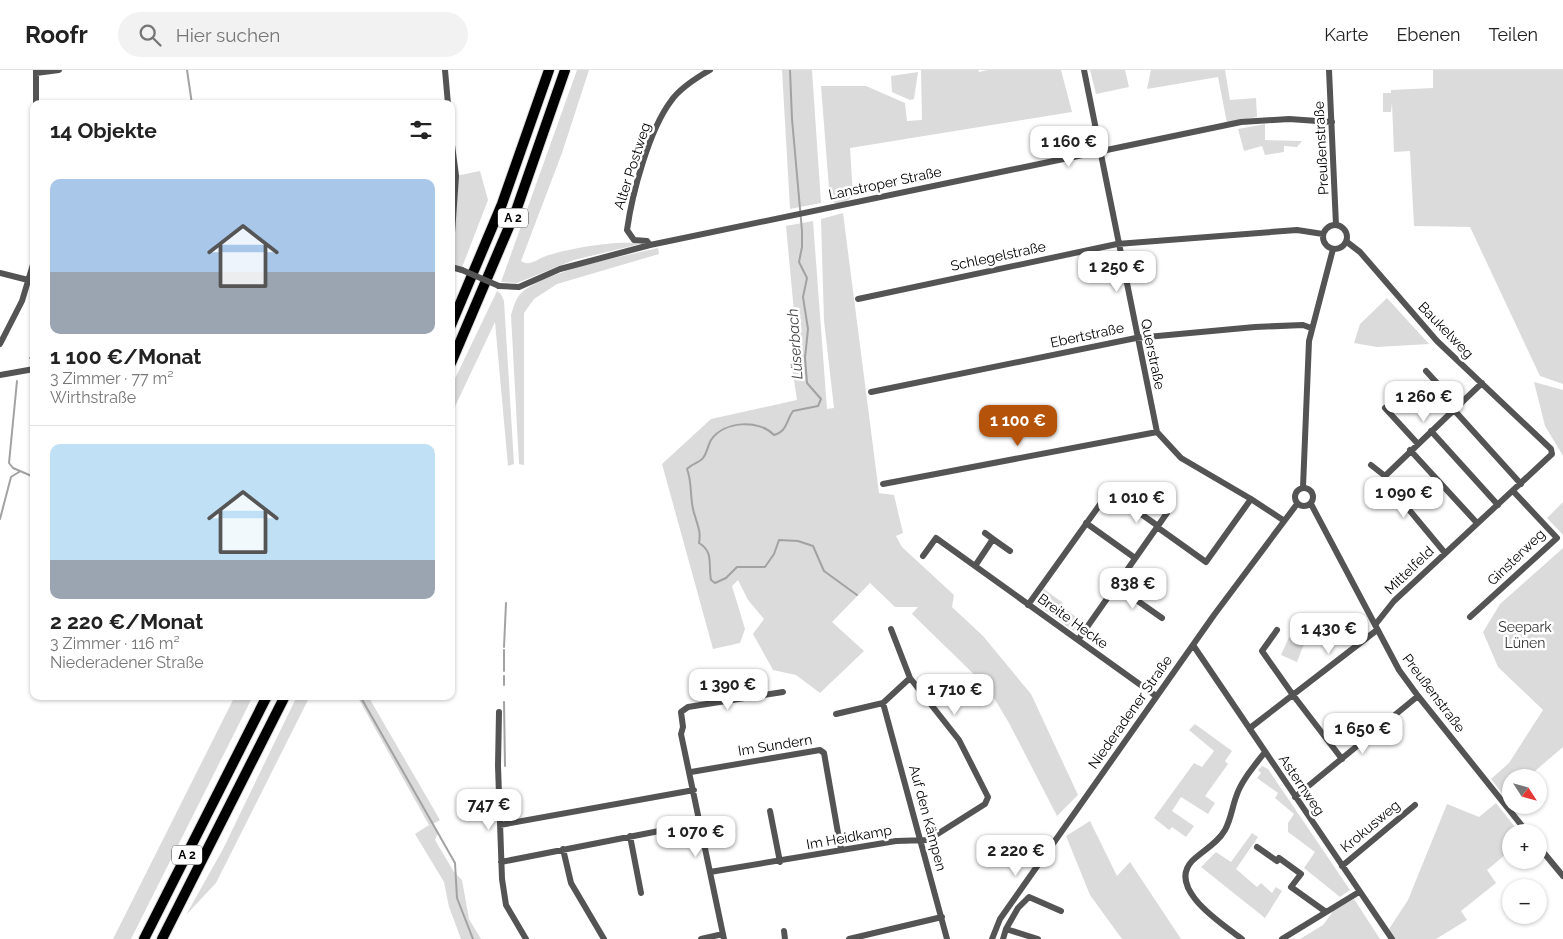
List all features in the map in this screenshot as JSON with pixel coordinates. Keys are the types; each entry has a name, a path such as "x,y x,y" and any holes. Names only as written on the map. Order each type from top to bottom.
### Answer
{"highway":[{"name":"A 2","path":"455,316 502,204 549,70"},
{"name":"A 2","path":"455,354 517,208 565,70"},
{"name":"A 2","path":"144,939 265,700"},
{"name":"A 2","path":"162,939 283,700"}],"street":[{"path":"36,100 36,72 59,70"},
{"path":"445,70 448,100"},
{"name":"Alter Postweg","path":"650,246 647,241 634,240 626,230 646,154 662,115 671,99 691,81 710,70"},
{"name":"Querstraße","path":"1084,70 1136,338 1157,432 1180,458 1283,520"},
{"name":"Preußenstraße","path":"1329,70 1336,225"},
{"name":"Lanstroper Straße","path":"455,268 499,286 519,287 560,268 650,246 1100,151 1249,121 1289,119 1332,122"},
{"path":"455,168 455,190"},
{"path":"1336,225 1346,230 1346,242 1341,248 1333,249 1324,242 1324,234 1328,227 1336,225"},
{"name":"Schlegelstraße","path":"858,299 1118,244 1296,230 1324,234"},
{"name":"Baukelweg","path":"1346,242 1360,252 1437,341 1551,449 1552,454"},
{"path":"1302,488 1312,491 1313,498 1311,504 1304,506 1297,504 1295,494 1302,488 1304,414 1311,328 1333,249"},
{"path":"0,272 28,280"},
{"path":"0,344 17,314 30,274"},
{"name":"Ebertstraße","path":"871,392 1136,338 1255,327 1303,325 1311,328"},
{"path":"0,375 30,370"},
{"path":"1426,371 1521,484"},
{"path":"1384,476 1482,384"},
{"path":"1385,408 1418,444"},
{"path":"883,484 1157,432"},
{"path":"1431,432 1498,505"},
{"path":"1410,450 1477,523"},
{"name":"Mittelfeld","path":"1250,728 1293,696 1376,628 1394,601 1552,454"},
{"path":"1371,464 1384,476 1391,488 1445,553"},
{"name":"Ginsterweg","path":"1470,617 1557,538 1513,492"},
{"path":"1028,605 1106,496"},
{"path":"1127,504 1206,562 1251,499"},
{"name":"Niederadener Straße","path":"992,939 1000,919 1156,696 1283,520 1297,504"},
{"name":"Preußenstraße","path":"1311,504 1399,670 1522,824"},
{"path":"1078,640 1167,513"},
{"path":"1086,523 1135,558"},
{"path":"985,533 1010,551"},
{"name":"Breite Hecke","path":"923,556 936,538 1156,696"},
{"path":"975,566 993,539"},
{"path":"1116,585 1162,618"},
{"path":"891,629 910,678 959,740 988,797 986,804 928,840 922,841"},
{"path":"1277,630 1262,650 1293,696 1342,759"},
{"name":"Asternweg","path":"1193,645 1392,939"},
{"path":"836,714 883,703 910,678"},
{"path":"701,939 724,937 691,772 681,734 683,709 688,706 783,692"},
{"path":"1295,798 1418,696"},
{"name":"Auf den Kämpen","path":"883,703 922,841 947,939"},
{"path":"499,712 501,862 506,905 526,939"},
{"name":"Im Sundern","path":"691,772 820,750 824,753 842,850"},
{"path":"1242,939 1202,909 1185,879 1192,862 1215,844 1223,833 1239,790 1265,752"},
{"path":"500,824 694,790"},
{"name":"Krokusweg","path":"1342,866 1415,805"},
{"path":"770,811 780,862"},
{"path":"501,862 700,823"},
{"path":"630,836 641,893"},
{"name":"Im Heidkamp","path":"710,872 780,862 896,841 922,841"},
{"path":"1257,847 1276,861 1279,858 1301,874 1291,887 1326,912"},
{"path":"563,850 571,884 604,939"},
{"path":"1547,857 1563,876"},
{"path":"1282,939 1359,892"},
{"path":"1003,939 1006,929 1018,908 1029,897 1061,911"},
{"path":"850,938 942,917"},
{"path":"1006,929 1038,939"},
{"path":"784,931 785,939"}],"green space":[{"path":"577,70 589,70 562,153 521,261 530,263 555,253 593,246 620,243 640,244 574,260 517,283 501,282"},
{"path":"782,70 812,70 821,203 790,209"},
{"path":"921,70 978,70 979,72 988,70 1061,70 1072,112 850,148 853,196 842,205 830,201 821,86 866,86 905,103 907,121 922,120"},
{"path":"1090,70 1125,70 1129,87 1096,94"},
{"path":"1151,70 1225,70 1230,100 1256,98 1257,117 1227,123 1218,77 1147,89"},
{"path":"1433,70 1563,70 1563,384 1540,376 1470,227 1414,226 1410,151 1394,152 1392,103 1391,112 1383,112 1383,93 1391,93 1391,90 1433,88"},
{"path":"918,72 914,99 910,100 892,92 891,76"},
{"path":"1265,124 1265,140 1302,141 1297,147 1284,146 1284,152 1265,155 1262,146 1244,151 1238,129"},
{"path":"480,171 488,200 461,270 455,268 456,176"},
{"path":"843,213 879,493 894,495 903,533 896,536 902,547 954,595 952,607 983,636 1031,694 1078,795 1057,816 1009,723 988,688 912,614 918,607 895,607 870,583 832,622 864,651 820,693 796,675 773,670 753,634 764,619 748,600 738,580 732,586 745,629 740,643 713,649 662,464 711,419 797,400 792,367 791,328 794,312 786,226 813,221 827,409 834,408 824,321 821,219"},
{"path":"658,248 659,254 557,284 534,299 524,313 524,465 519,464 511,315 518,297 528,288 561,273 604,260"},
{"path":"497,291 501,294 504,301 514,464 508,466 495,322 455,407 455,379"},
{"path":"1387,298 1429,344 1377,347 1354,343 1360,324"},
{"path":"1534,382 1563,390 1563,456 1545,426"},
{"path":"1563,502 1563,535 1547,518"},
{"name":"Seepark Lünen","path":"1563,548 1563,747 1537,769 1502,769 1509,763 1543,710 1498,667 1483,632 1500,604"},
{"path":"1044,589 1063,603 1063,607 1084,623 1078,631 1074,631 1036,604 1036,600"},
{"path":"1289,637 1304,644 1297,662 1281,655"},
{"path":"233,700 251,700 131,939 113,939"},
{"path":"295,700 308,700 216,883 186,915 223,849"},
{"path":"359,700 370,700 440,820 433,824 438,833 435,840 454,872 462,880 469,919 481,939 461,939 449,907 444,882 415,834 429,825"},
{"path":"1195,724 1232,751 1225,761 1228,764 1205,796 1215,803 1208,814 1181,797 1172,811 1194,826 1186,837 1172,827 1169,830 1154,818 1194,763 1202,767 1214,751 1189,730"},
{"path":"1262,766 1268,769 1350,890 1340,897 1304,868 1315,852 1288,832 1288,823 1294,814 1275,798 1278,793 1257,778 1261,773 1258,770"},
{"name":"Seepark Lünen","path":"1502,769 1502,793 1491,779"},
{"path":"1496,803 1502,811 1502,814 1505,814 1513,824 1502,824 1502,858 1487,870 1496,883 1461,911 1467,920 1436,939 1395,939 1389,929 1408,900 1447,804 1479,817"},
{"path":"1090,821 1117,876 1130,862 1181,939 1122,939 1090,895 1066,836"},
{"path":"1252,833 1258,837 1236,869 1257,887 1261,883 1272,893 1276,887 1282,891 1265,918 1201,867 1216,852 1231,862"},
{"path":"1354,899 1380,939 1300,939 1323,925 1334,910"}],"waterway":[{"path":"187,70 191,100"},
{"name":"Lüserbach","path":"790,70 792,119 802,231 802,247 799,262 807,278 803,297 808,329 805,358 807,383 821,399 818,406 793,411 782,431 774,435 760,426 742,424 724,429 711,440 703,458 687,469 693,510 699,532 699,543 709,554 711,580 715,583 726,578 737,567 765,567 774,554 779,540 798,541 813,546 824,571 857,595"},
{"path":"17,381 9,463 13,468 30,475"},
{"path":"0,519 11,477 19,472"},
{"path":"504,647 506,603"},
{"path":"504,650 504,671"},
{"path":"504,676 504,685"},
{"path":"362,700 455,863 457,898 473,939"},
{"path":"504,702 505,766"}]}
